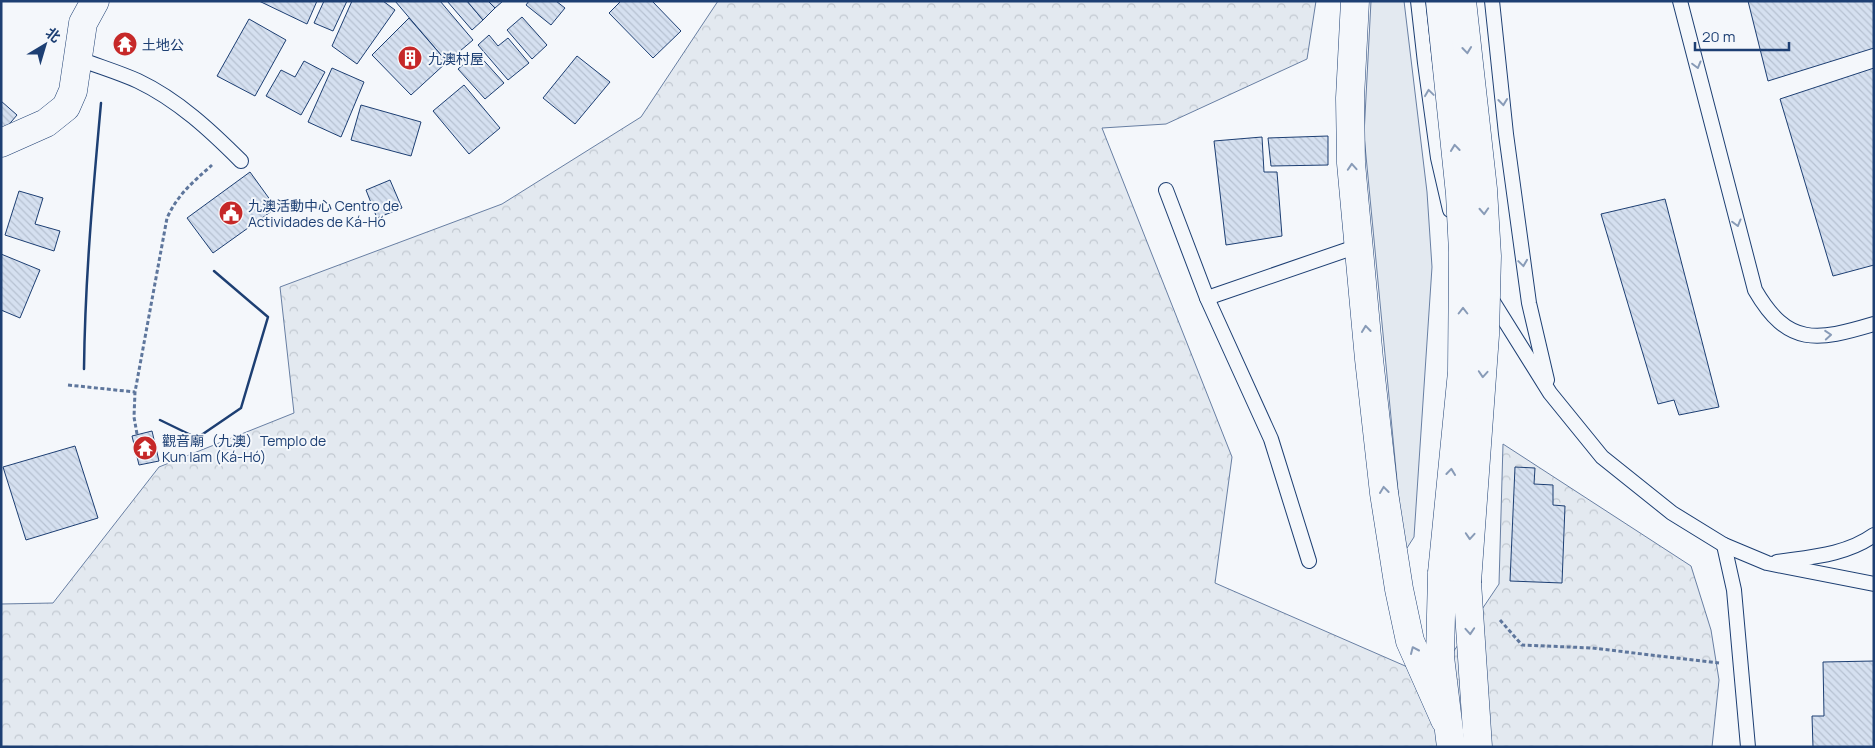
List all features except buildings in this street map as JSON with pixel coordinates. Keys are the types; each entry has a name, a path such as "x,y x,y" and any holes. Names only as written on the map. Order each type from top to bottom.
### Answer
{"street":[{"path":"1,143 46,124 66,107 73,91 83,23 94,1"},
{"path":"1355,1 1350,98 1351,163 1384,493 1399,589 1410,641 1449,736"},
{"path":"1440,1 1460,194 1463,252 1462,372 1455,588 1478,747"},
{"path":"1449,736 1440,657 1455,588 1485,334 1487,256 1483,188 1462,1"}],"lane":[{"path":"1418,1 1438,158 1449,206 1463,246 1481,282 1550,393 1602,457 1672,513 1724,545 1767,563 1874,584"},
{"path":"1492,1 1506,134 1529,303 1550,393"},
{"path":"1680,1 1755,290 1764,306 1790,331 1808,336 1839,334 1874,324"},
{"path":"77,58 139,82 171,101 217,137 241,161"},
{"path":"1166,190 1207,298 1271,439 1309,561"},
{"path":"1207,298 1358,246"},
{"path":"1767,563 1831,554 1874,535"},
{"path":"1724,545 1734,590 1748,747"}],"path":[{"path":"137,434 134,417 135,392 167,218 173,203 186,188 230,150"},
{"path":"68,385 135,392"},
{"path":"1497,617 1522,645 1592,648 1742,666"}],"green space":[{"path":"718,1 1316,1 1307,59 1166,124 1102,128 1232,457 1215,583 1435,679 1499,584 1503,444 1691,566 1711,630 1719,680 1712,747 1,747 1,604 53,603 159,467 294,413 280,287 502,204 641,117"},
{"path":"1371,1 1404,1 1427,192 1432,267 1414,537 1407,548 1403,543 1364,135"}],"wall":[{"path":"84,369 92,202 101,103"},
{"path":"160,420 197,438 241,408 268,317 214,271"}],"place":[{"name":"土地公","path":"125,44"},
{"name":"九澳村屋","path":"410,58"},
{"name":"九澳活動中心 Centro de Actividades de Ká-Hó","path":"231,213"},
{"name":"觀音廟（九澳）Templo de Kun Iam (Ká-Hó)","path":"145,448"}]}
